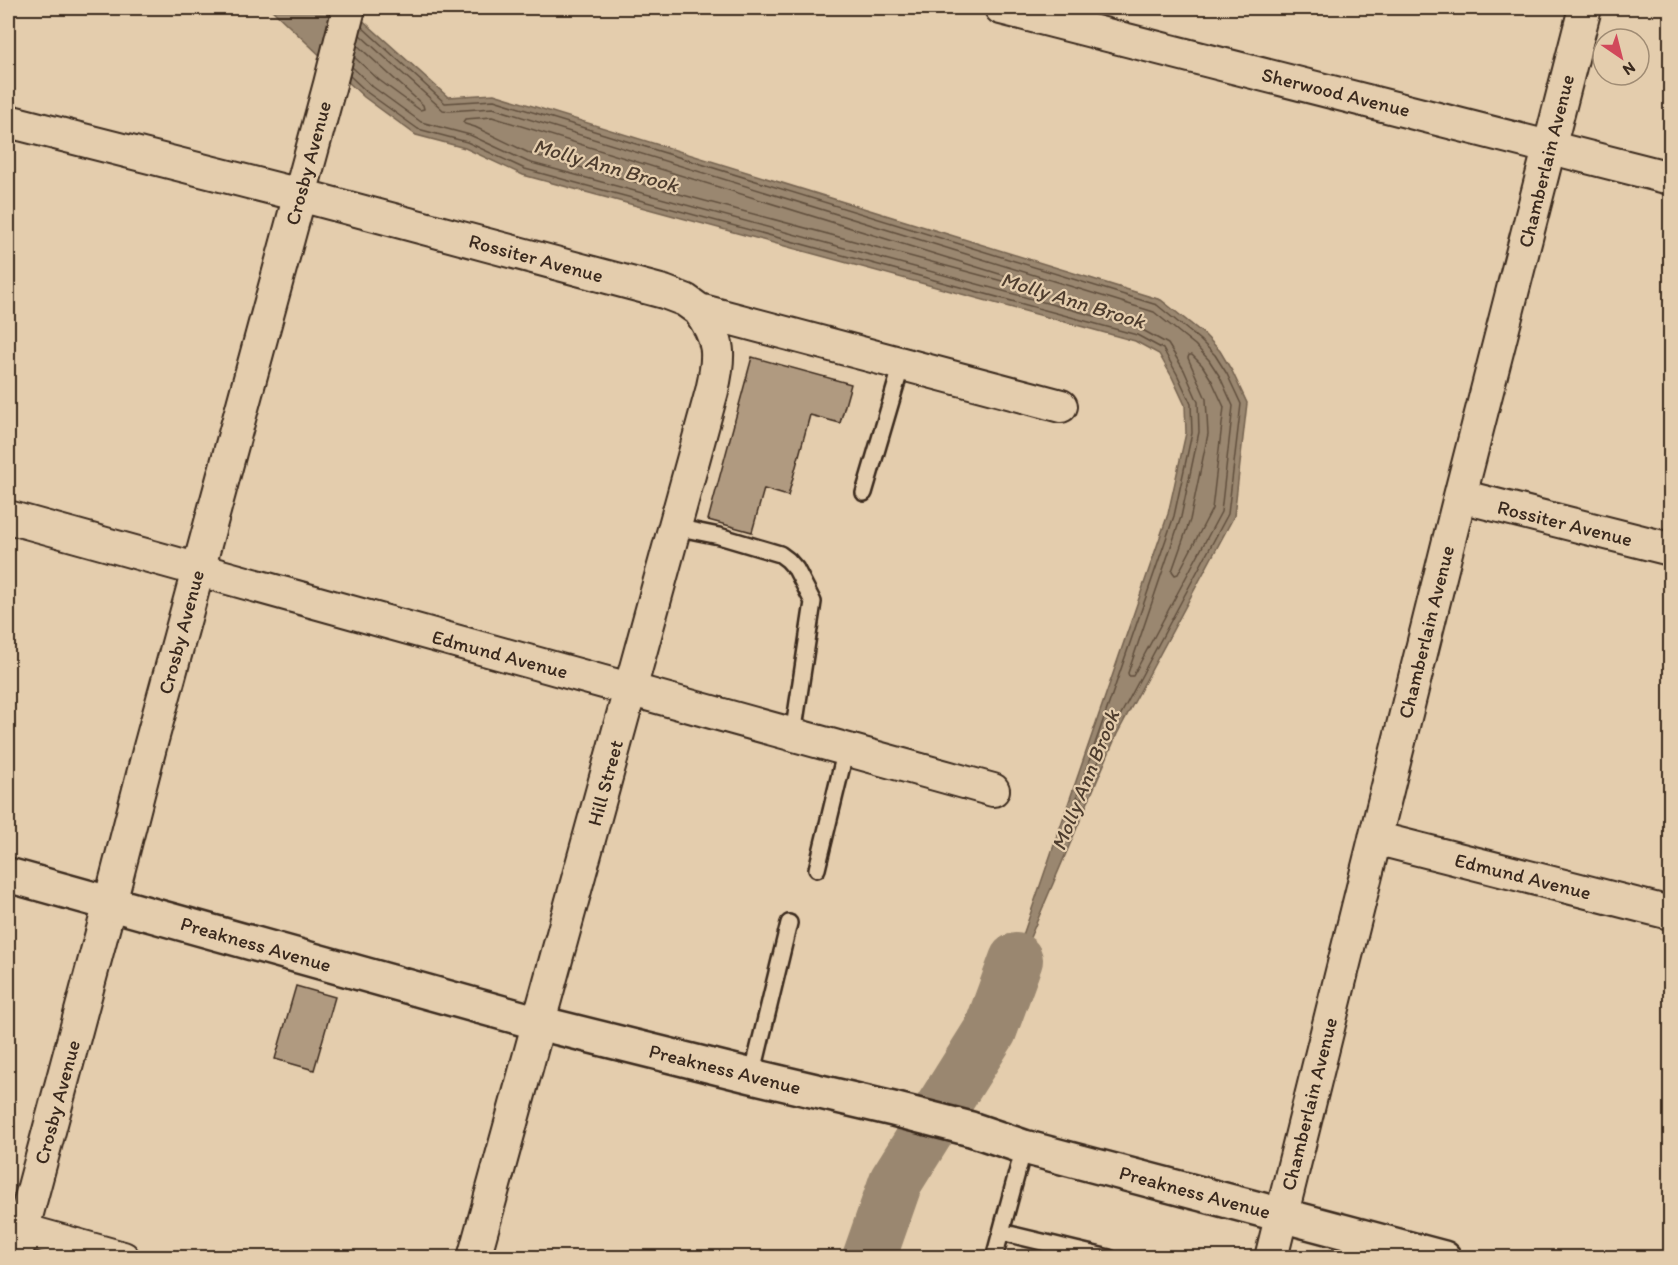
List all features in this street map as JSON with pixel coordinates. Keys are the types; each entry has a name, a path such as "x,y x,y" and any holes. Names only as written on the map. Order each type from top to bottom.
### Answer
{"main road":[{"name":"Preakness Avenue","path":"8,875 538,1023 893,1109 970,1129 1024,1147 1444,1257"}],"street":[{"name":"Crosby Avenue","path":"15,1238 110,903 349,8"},
{"name":"Sherwood Avenue","path":"1000,8 1671,178"},
{"name":"Chamberlain Avenue","path":"1271,1257 1460,496 1585,8"},
{"name":"Rossiter Avenue","path":"8,121 300,195 664,292 685,300 699,310 1061,406"},
{"name":"Hill Street","path":"474,1257 712,391 718,364 717,346 710,325 699,310"},
{"name":"Rossiter Avenue","path":"1460,496 1671,549"},
{"name":"Edmund Avenue","path":"8,517 993,790"},
{"name":"Edmund Avenue","path":"1375,838 1671,913"},
{"path":"15,1238 123,1257"}],"lane":[{"path":"864,493 902,364"},
{"path":"675,527 719,536 780,554 796,569 813,602 793,735"},
{"path":"817,869 846,749"},
{"path":"752,1076 789,923"},
{"path":"994,1257 1024,1147"},
{"path":"1001,1232 1109,1257"}],"water":[{"path":"270,8 349,8 448,97 494,94 1161,300 1205,335 1220,351 1247,403 1234,516 1117,734 990,1031 1168,514 1186,433 1185,405 1159,354 1135,341 523,175 465,148 416,135 364,97"}],"building":[{"path":"752,357 851,384 840,423 810,415 788,496 764,489 752,532 708,520"},
{"path":"296,986 335,997 314,1070 275,1059"}],"waterway":[{"name":"Molly Ann Brook","path":"869,1258 896,1181 990,1031 1016,960"}]}
